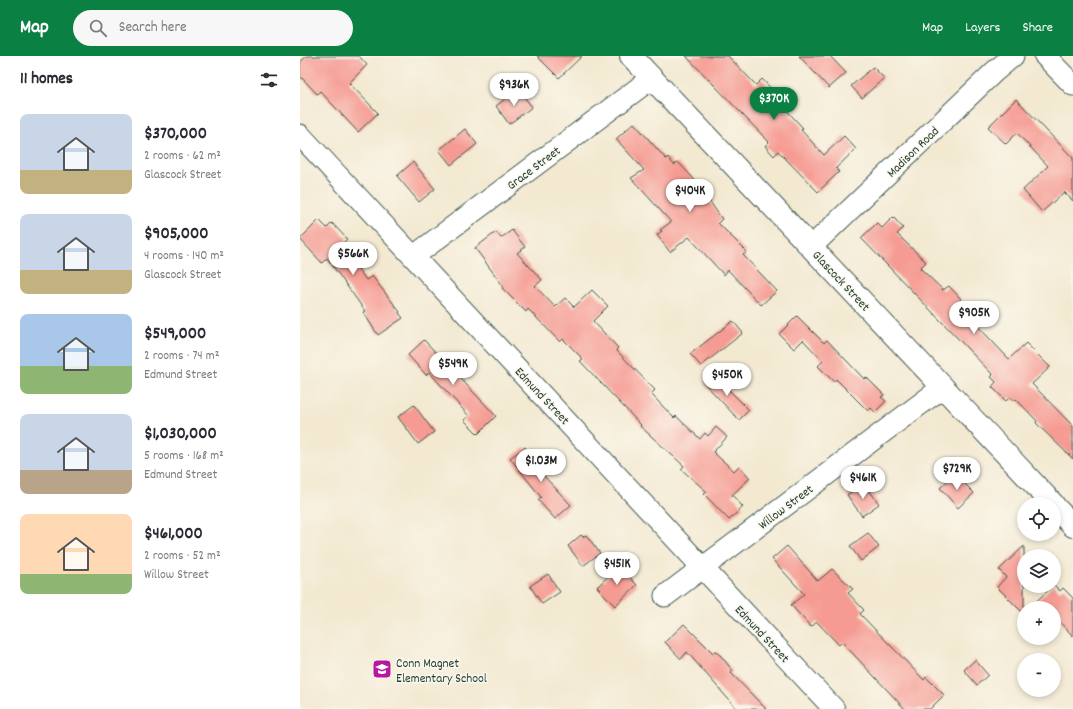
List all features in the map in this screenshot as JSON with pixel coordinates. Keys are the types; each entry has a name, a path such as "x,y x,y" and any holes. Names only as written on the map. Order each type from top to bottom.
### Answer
{"street":[{"name":"Glascock Street","path":"631,56 1045,497"},
{"name":"Madison Road","path":"811,247 1013,56"},
{"path":"1045,56 1073,86"},
{"name":"Grace Street","path":"414,256 652,78"},
{"name":"Edmund Street","path":"300,135 834,709"},
{"name":"Willow Street","path":"665,596 943,388"},
{"name":"Glascock Street","path":"1061,513 1073,526"}],"building":[{"path":"307,56 359,56 367,65 349,83 378,113 358,132 320,91 317,94 300,76 300,62"},
{"path":"537,56 582,56 559,78"},
{"path":"686,56 728,56 756,85 762,79 779,97 776,99 803,128 801,130 824,155 844,136 856,149 836,168 839,172 818,192 778,151 774,156 765,146 769,142"},
{"path":"799,56 830,56 846,73 829,88"},
{"path":"873,67 884,78 862,98 851,86"},
{"path":"518,89 532,107 509,124 496,106"},
{"path":"1016,99 1073,158 1073,201 1064,192 1042,212 1023,190 1048,166 1017,133 1006,144 988,127"},
{"path":"634,123 666,159 668,157 674,165 678,162 694,179 722,219 718,223 747,252 743,255 777,291 761,305 728,270 724,275 689,237 670,252 657,235 662,231 660,230 671,222 631,178 644,170 616,139"},
{"path":"465,129 477,144 451,165 439,150"},
{"path":"413,162 435,189 419,202 397,176"},
{"path":"893,217 903,228 897,234 926,262 920,268 943,290 949,286 961,299 956,303 1009,359 1026,343 1050,367 1032,384 1073,426 1073,459 1036,423 1037,421 1016,399 1014,401 1010,397 1006,401 992,387 996,382 991,377 993,375 861,238 877,223 882,228"},
{"path":"319,220 327,228 332,223 347,239 341,245 366,280 372,276 400,312 399,313 403,318 378,335 363,312 365,311 327,258 322,263 300,239"},
{"path":"512,230 525,247 517,253 542,280 535,286 555,307 565,298 574,307 592,290 608,306 593,321 618,348 616,350 655,390 651,394 674,418 676,416 700,439 705,433 708,436 716,427 727,437 713,452 734,471 739,466 750,478 732,495 743,507 729,520 704,494 707,492 681,469 684,466 640,426 641,425 580,361 583,359 563,339 560,342 528,309 526,312 502,288 503,286 475,248 496,232 501,238"},
{"path":"797,316 824,343 827,340 864,379 866,377 884,395 881,397 886,401 875,412 871,408 868,411 836,379 834,382 818,366 823,361 803,340 794,349 779,334"},
{"path":"733,321 743,333 701,366 690,354"},
{"path":"424,340 496,416 478,434 464,420 469,416 429,372 426,375 408,355"},
{"path":"713,374 749,410 739,420 704,383"},
{"path":"414,405 434,432 418,444 398,417"},
{"path":"525,447 545,473 543,475 571,505 555,519 538,500 541,497 510,458"},
{"path":"955,474 974,493 958,508 940,488"},
{"path":"864,483 879,504 862,516 847,495"},
{"path":"868,533 879,547 861,561 850,546"},
{"path":"581,535 583,537 586,535 600,553 583,566 568,546"},
{"path":"787,546 818,581 832,569 853,589 848,593 864,610 860,614 924,680 926,677 944,695 930,709 905,709 842,642 839,645 817,622 811,627 791,605 804,594 772,559"},
{"path":"1017,553 1017,593 1024,593 1024,601 1017,601 1017,607 997,587 1006,577 999,570"},
{"path":"619,566 637,585 615,606 597,587"},
{"path":"548,574 560,592 542,604 530,586"},
{"path":"1063,588 1073,598 1073,636 1061,623 1061,601 1037,601 1045,593 1061,593"},
{"path":"684,624 713,653 715,651 721,656 733,671 731,673 766,709 737,709 687,652 681,659 665,642"},
{"path":"975,660 988,675 977,685 964,670"}],"place":[{"name":"Conn Magnet Elementary School","path":"382,669"}]}
